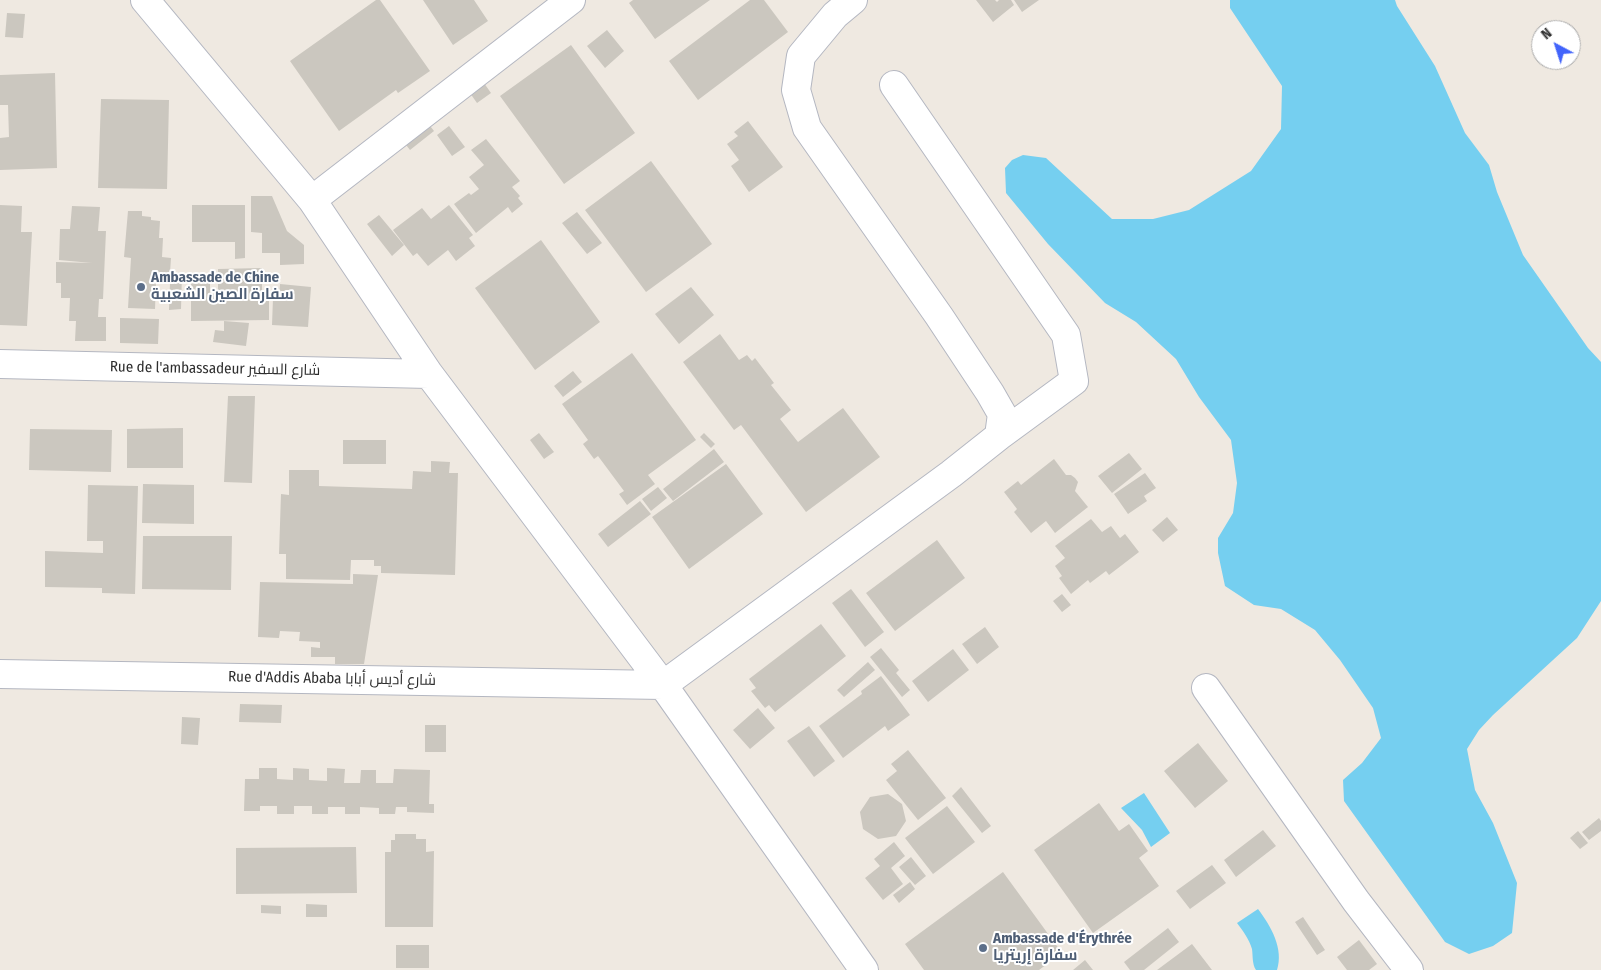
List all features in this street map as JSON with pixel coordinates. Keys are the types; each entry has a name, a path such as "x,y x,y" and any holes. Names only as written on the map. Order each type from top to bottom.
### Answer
{"street":[{"path":"145,0 312,200 429,374 663,685 864,970"},
{"path":"312,200 571,0"},
{"path":"852,0 835,15 800,56 796,90 807,128 939,316 990,393 1002,414 999,436"},
{"path":"663,685 951,474 1074,381 1066,336 894,85"},
{"name":"Rue de l'ambassadeur شارع السفير","path":"0,364 429,374"},
{"name":"Rue d'Addis Ababa شارع أديس أبابا","path":"0,674 663,685"},
{"path":"1206,688 1356,901 1409,970"}],"water":[{"path":"1230,0 1395,0 1435,66 1465,133 1489,165 1497,192 1523,255 1588,348 1601,362 1601,601 1577,638 1493,715 1479,730 1467,749 1475,790 1493,823 1517,883 1512,933 1493,946 1469,954 1445,942 1344,801 1343,780 1362,763 1381,738 1373,708 1340,660 1315,630 1281,609 1254,605 1225,586 1218,553 1218,538 1233,513 1237,483 1231,440 1199,397 1176,359 1136,322 1105,303 1048,244 1006,193 1005,168 1012,160 1023,155 1046,158 1112,219 1153,219 1189,210 1251,171 1281,129 1282,86 1230,8"},
{"path":"1144,793 1170,833 1151,847 1142,830 1121,808"},
{"path":"1258,909 1275,938 1279,954 1277,970 1256,970 1253,963 1251,945 1237,923"}],"building":[{"path":"376,0 380,0 430,71 398,93 396,90 339,131 290,61"},
{"path":"423,0 474,0 488,21 453,45"},
{"path":"633,0 710,0 655,39 629,3"},
{"path":"750,0 764,0 788,32 698,100 669,61"},
{"path":"976,0 995,0 997,2 999,0 1011,0 1014,5 993,22"},
{"path":"1014,0 1039,0 1022,12"},
{"path":"7,13 25,14 23,38 5,37"},
{"path":"607,30 624,51 605,68 587,46"},
{"path":"571,45 635,133 564,184 500,96"},
{"path":"55,73 57,168 0,170 0,138 9,137 8,105 0,105 0,75"},
{"path":"479,76 491,93 477,103 465,86"},
{"path":"101,99 169,100 167,189 98,188"},
{"path":"748,121 783,167 749,192 731,166 739,160 727,144 738,136 734,132"},
{"path":"427,122 434,131 410,150 403,141"},
{"path":"449,126 465,147 452,156 437,135"},
{"path":"486,139 520,181 512,187 520,196 518,198 523,204 512,213 508,207 476,233 454,204 469,193 471,195 479,189 469,177 484,165 471,150"},
{"path":"651,161 712,244 646,292 585,210"},
{"path":"251,196 272,196 287,231 304,245 304,264 280,265 280,253 262,253 262,233 251,232"},
{"path":"0,205 22,206 21,232 32,232 27,326 0,325"},
{"path":"192,205 245,205 245,258 235,259 235,242 192,242"},
{"path":"449,205 473,235 469,238 475,246 456,261 448,250 428,266 417,253 413,256 393,230 422,208 431,219"},
{"path":"72,206 100,207 98,231 106,231 103,299 99,299 98,317 106,317 106,341 75,341 76,321 69,321 70,298 61,298 61,283 56,283 56,262 92,263 59,260 60,229 70,229"},
{"path":"128,211 142,211 142,216 160,221 159,238 163,238 162,257 171,258 170,273 182,273 181,309 169,310 170,283 156,282 155,309 128,308 131,258 124,257"},
{"path":"577,212 602,243 587,254 562,223"},
{"path":"379,215 404,245 392,256 367,224"},
{"path":"541,240 600,322 535,370 475,288"},
{"path":"262,268 262,292 269,292 269,320 191,321 191,281 210,281 210,294 218,294 218,269"},
{"path":"280,284 311,287 308,327 272,325 273,298 279,298"},
{"path":"691,287 714,315 679,344 655,314"},
{"path":"120,318 159,319 158,344 120,343"},
{"path":"224,321 249,323 246,346 213,342 215,330 224,331"},
{"path":"720,334 739,360 747,355 752,361 755,358 774,383 771,385 791,410 780,419 798,442 843,408 880,457 806,512 741,425 734,430 683,362"},
{"path":"632,353 696,440 648,475 655,484 627,505 619,494 624,491 598,456 594,459 583,444 588,440 562,404"},
{"path":"573,371 582,382 563,397 554,386"},
{"path":"228,396 255,396 252,483 224,482"},
{"path":"183,428 183,468 127,468 127,429"},
{"path":"30,429 112,430 111,472 29,470"},
{"path":"539,433 554,452 544,459 530,440"},
{"path":"704,433 715,444 711,448 700,437"},
{"path":"343,440 386,440 386,464 343,464"},
{"path":"714,449 724,462 673,501 663,489"},
{"path":"1129,453 1142,469 1112,493 1098,476"},
{"path":"1054,459 1066,475 1071,475 1078,482 1075,491 1088,507 1055,533 1046,521 1031,533 1014,512 1017,509 1004,492 1018,481 1021,485"},
{"path":"431,461 450,462 449,473 458,473 455,575 381,573 381,566 374,566 374,560 351,560 350,580 286,579 286,554 279,554 281,494 289,495 289,470 319,470 319,486 412,489 413,471 431,472"},
{"path":"726,464 763,514 689,569 652,517"},
{"path":"1145,473 1156,488 1144,496 1147,501 1128,514 1114,494"},
{"path":"143,484 194,485 194,524 142,523"},
{"path":"88,485 138,486 135,594 102,593 102,588 45,587 45,551 103,553 103,541 87,541"},
{"path":"658,487 667,498 651,511 642,499"},
{"path":"640,501 651,514 608,547 598,534"},
{"path":"1167,517 1178,530 1163,542 1152,530"},
{"path":"1091,519 1102,532 1111,526 1120,538 1125,534 1139,552 1109,575 1106,571 1090,583 1088,580 1071,594 1059,578 1062,576 1055,566 1065,558 1055,546"},
{"path":"143,536 232,536 231,590 142,589"},
{"path":"937,540 965,578 895,631 866,593"},
{"path":"353,574 378,575 364,664 335,664 335,657 311,657 311,647 320,648 320,642 299,641 300,632 280,631 279,638 258,637 260,582 353,584"},
{"path":"851,589 884,632 865,647 832,603"},
{"path":"1062,594 1071,605 1062,612 1053,601"},
{"path":"821,624 846,656 775,712 769,705 765,708 751,691 756,688 749,679"},
{"path":"985,627 999,647 977,664 962,644"},
{"path":"881,648 899,670 896,673 910,690 902,697 870,657"},
{"path":"953,649 969,670 928,702 912,681"},
{"path":"868,662 875,670 844,697 837,690"},
{"path":"881,676 910,715 888,731 885,726 843,758 819,726 862,694 861,691"},
{"path":"240,704 282,705 281,723 239,722"},
{"path":"758,708 775,728 750,749 733,730"},
{"path":"182,717 200,718 198,745 181,744"},
{"path":"425,725 446,725 446,752 425,752"},
{"path":"809,726 835,761 814,777 787,741"},
{"path":"1198,743 1228,781 1195,808 1164,771"},
{"path":"908,750 946,798 918,820 886,780 897,771 891,764"},
{"path":"259,768 277,768 277,779 293,780 293,768 309,769 309,780 327,781 327,768 345,769 344,783 360,783 361,770 376,770 376,783 393,783 394,769 430,770 429,804 434,804 434,813 407,812 407,807 396,807 395,814 379,814 379,808 360,807 360,814 345,814 345,807 328,807 328,814 312,814 312,806 294,806 294,814 277,814 277,806 260,806 260,811 244,811 245,779 259,779"},
{"path":"961,787 991,826 982,833 952,796"},
{"path":"888,794 902,804 906,821 896,836 878,839 863,829 860,812 870,797"},
{"path":"1099,803 1119,831 1129,824 1148,851 1139,858 1159,886 1093,933 1034,850"},
{"path":"947,806 975,842 933,874 905,838"},
{"path":"1599,818 1601,821 1601,831 1589,840 1582,832"},
{"path":"1263,830 1276,846 1236,877 1224,860"},
{"path":"1578,831 1588,843 1580,849 1570,838"},
{"path":"395,834 416,834 416,839 426,839 426,852 434,851 433,927 385,927 385,852 391,852 391,840 395,840"},
{"path":"894,842 905,856 891,868 903,884 883,900 865,878 880,866 874,859"},
{"path":"356,847 357,893 236,894 236,848"},
{"path":"911,857 926,876 915,885 899,867"},
{"path":"1212,865 1226,883 1190,909 1176,891"},
{"path":"1003,872 1062,953 1039,970 924,970 905,944"},
{"path":"910,882 915,889 899,903 893,895"},
{"path":"306,904 327,905 327,917 306,917"},
{"path":"261,905 281,906 281,914 261,913"},
{"path":"1303,917 1325,950 1317,955 1295,922"},
{"path":"1168,928 1179,942 1144,970 1130,970 1124,962"},
{"path":"1359,940 1377,964 1369,970 1347,970 1337,957"},
{"path":"1192,944 1212,970 1157,970"},
{"path":"396,945 429,945 429,968 396,968"},
{"path":"1085,960 1093,970 1073,970"}],"place":[{"name":"Ambassade de Chine سفارة الصين الشعبية","path":"141,287"},
{"name":"Ambassade d'Érythrée سفارة إريتريا","path":"983,948"}]}
